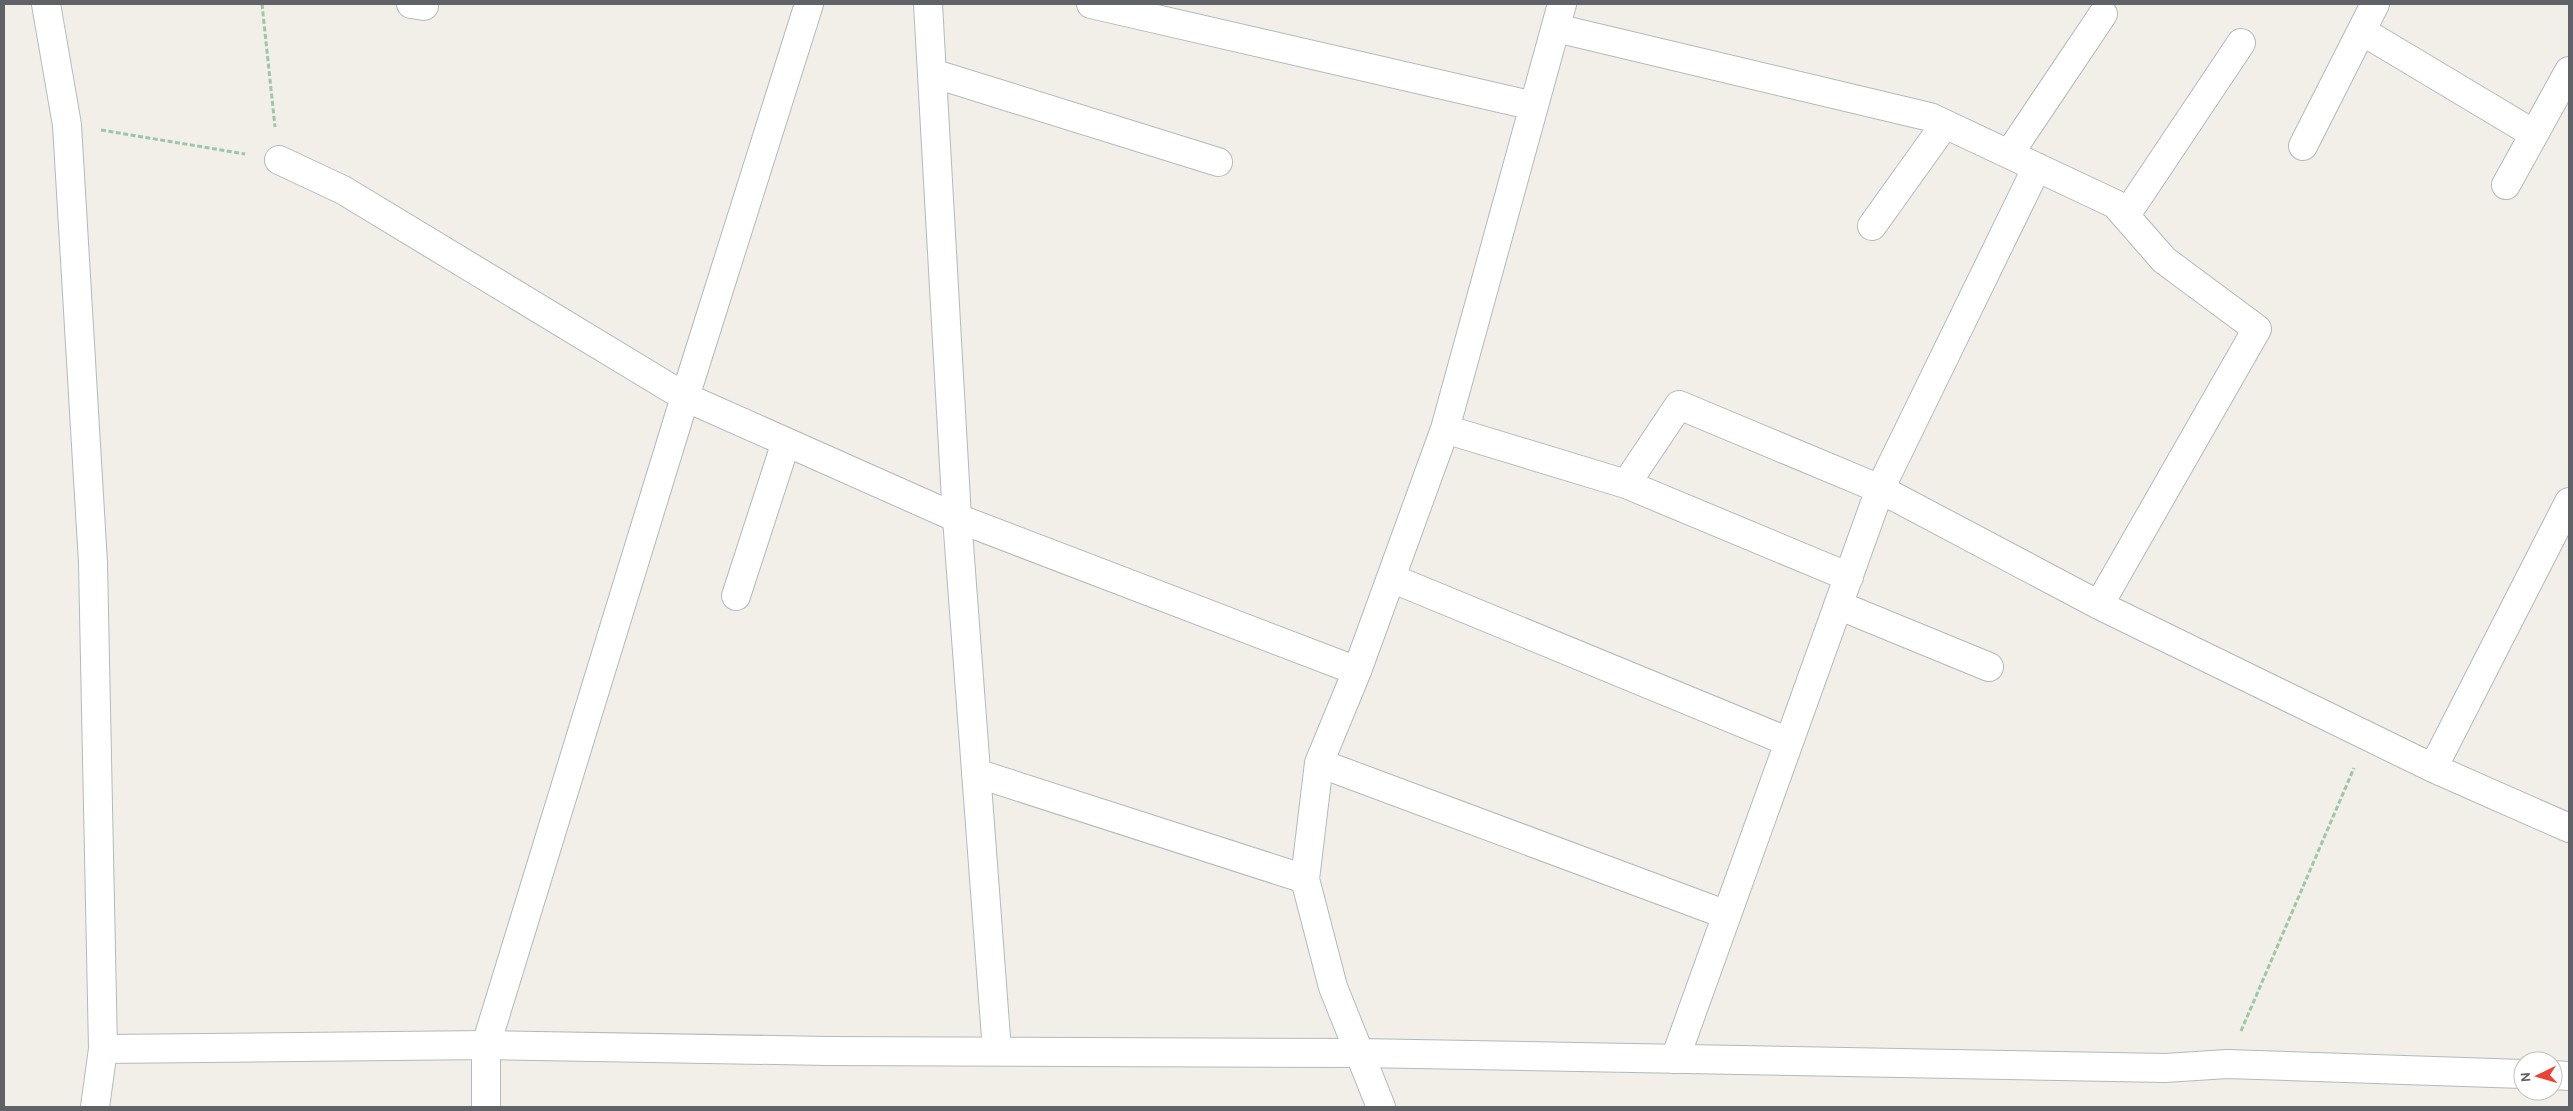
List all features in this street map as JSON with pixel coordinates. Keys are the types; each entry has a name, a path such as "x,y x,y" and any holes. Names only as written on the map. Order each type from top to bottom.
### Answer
{"street":[{"path":"46,4 67,125 93,563 103,1049 95,1107"},
{"path":"486,1107 486,1046 685,397 809,4"},
{"path":"928,4 957,518 997,1051"},
{"path":"1091,4 1534,106"},
{"path":"2303,146 2375,4"},
{"path":"2009,154 2103,14"},
{"path":"1381,1107 1333,987 1305,879 1319,763 1357,671 1445,429 1559,16 1930,117 2115,204 2164,260 2257,329 2099,606"},
{"path":"2362,30 2534,134"},
{"path":"2126,216 2241,43"},
{"path":"2506,185 2569,70"},
{"path":"932,73 1218,162"},
{"path":"1872,226 1945,124"},
{"path":"279,160 343,190 685,397 957,518 1357,671"},
{"path":"1675,1059 1880,489 2037,167"},
{"path":"1626,484 1680,405 1880,489 2099,606 2433,768 2569,828"},
{"path":"1445,429 1626,484 1849,577"},
{"path":"736,596 786,442"},
{"path":"2433,768 2569,502"},
{"path":"1391,578 1790,742"},
{"path":"1838,605 1990,667"},
{"path":"1319,763 1727,915"},
{"path":"976,773 1305,879"},
{"path":"103,1049 486,1046 828,1051 1359,1052 2165,1068 2227,1064 2513,1074"}],"path":[{"path":"67,125 279,160 262,4"},
{"path":"2227,1064 2368,736"}]}
